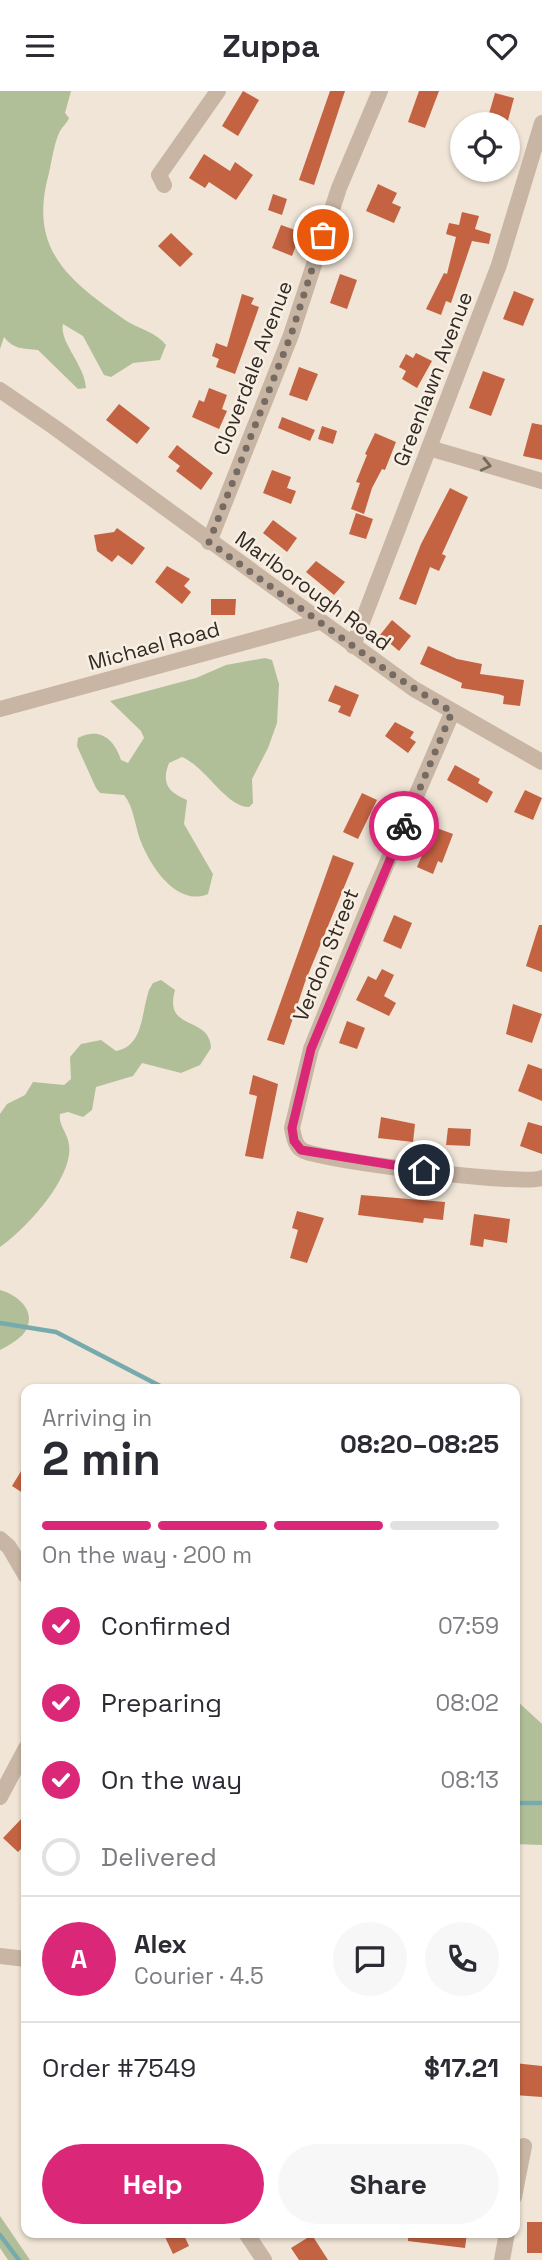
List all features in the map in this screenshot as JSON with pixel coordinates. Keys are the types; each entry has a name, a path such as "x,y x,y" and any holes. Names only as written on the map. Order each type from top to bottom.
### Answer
{"street":[{"path":"161,180 218,91"},
{"name":"Cloverdale Avenue","path":"209,542 291,335 338,188 380,91"},
{"name":"Greenlawn Avenue","path":"353,646 499,265 542,123"},
{"name":"Marlborough Road","path":"0,390 353,646 452,712 542,762"},
{"path":"429,448 542,481"},
{"name":"Michael Road","path":"0,709 319,622"},
{"name":"Verdon Street","path":"452,712 311,1049 292,1128 294,1141 301,1150 315,1154 399,1168 519,1182 542,1178"},
{"path":"0,1539 9,1547 21,1567"},
{"path":"0,1797 21,1757"},
{"path":"1,1961 21,1959"},
{"path":"520,2144 542,2149"},
{"path":"249,2238 264,2260"},
{"path":"502,2260 506,2238"}],"green space":[{"path":"0,91 71,91 65,113 69,118 56,141 44,199 44,222 49,242 57,260 70,276 104,305 166,345 160,360 133,363 111,377 104,375 83,336 63,324 65,338 85,379 86,388 78,389 38,350 15,346 4,337 0,349"},
{"path":"265,658 272,660 279,684 277,723 252,779 253,803 249,807 232,801 199,769 182,757 169,763 166,781 175,794 187,800 184,824 213,874 208,894 197,897 186,895 167,882 151,863 124,795 100,793 96,788 77,746 78,738 93,734 105,737 114,746 121,760 128,763 144,738 141,731 110,701 196,678 226,665"},
{"path":"161,980 175,990 175,1012 203,1031 209,1038 211,1048 200,1065 181,1073 142,1063 133,1076 96,1087 92,1110 83,1117 68,1112 60,1114 60,1122 69,1145 64,1172 46,1202 0,1247 0,1114 7,1104 25,1095 33,1082 64,1085 71,1079 70,1057 81,1044 101,1040 116,1051 132,1043 140,1027 149,990 153,983"},
{"path":"0,1290 23,1304 29,1316 29,1323 24,1333 0,1350"},
{"path":"520,1704 542,1724 542,1845 520,1844"},
{"path":"0,2216 30,2260 8,2260 0,2248"}],"building":[{"path":"243,91 259,100 238,136 222,126"},
{"path":"330,91 345,91 314,185 299,180"},
{"path":"419,91 439,91 425,128 408,122"},
{"path":"495,93 514,98 510,112 489,112"},
{"path":"204,154 230,171 235,162 253,175 236,200 209,182 205,188 189,178"},
{"path":"378,184 397,193 392,203 401,207 394,223 366,211"},
{"path":"273,194 287,199 282,215 268,210"},
{"path":"462,212 479,216 475,229 491,234 489,244 472,241 451,303 446,301 441,315 426,309 444,273 447,274 456,237 446,234 449,223 459,225"},
{"path":"281,225 301,232 292,256 272,248"},
{"path":"171,233 193,254 180,267 158,246"},
{"path":"340,274 357,280 347,309 330,303"},
{"path":"514,291 534,299 523,326 503,319"},
{"path":"242,294 254,298 251,304 259,307 235,374 216,367 219,359 212,356 216,343 227,347"},
{"path":"416,353 432,361 417,388 402,379 406,371 399,367 406,354 413,358"},
{"path":"299,367 318,374 307,401 289,395"},
{"path":"483,371 505,379 491,416 469,408"},
{"path":"209,388 227,395 222,409 227,411 219,429 192,417 199,400 204,402"},
{"path":"119,404 150,428 137,444 106,420"},
{"path":"282,417 315,430 310,441 278,428"},
{"path":"532,423 542,425 542,460 523,456"},
{"path":"322,426 337,431 333,444 318,439"},
{"path":"375,433 396,442 385,470 382,469 372,488 364,514 351,509 360,483 356,482"},
{"path":"177,445 213,473 201,490 176,471 180,466 168,457"},
{"path":"272,470 291,477 287,488 296,491 291,504 263,493"},
{"path":"450,488 468,497 442,554 446,556 439,571 430,567 416,605 399,599 421,544"},
{"path":"356,513 373,519 366,539 349,534"},
{"path":"273,520 297,538 287,552 263,533"},
{"path":"117,528 145,548 132,565 118,555 112,562 97,551 94,535 114,532"},
{"path":"316,561 345,582 334,595 306,572"},
{"path":"167,566 190,579 184,586 191,592 182,604 155,582"},
{"path":"211,599 236,599 235,615 211,615"},
{"path":"392,620 411,636 399,651 380,635"},
{"path":"428,646 457,659 482,664 480,674 524,680 520,706 503,704 504,696 498,694 461,688 462,683 420,664"},
{"path":"335,685 359,695 350,717 338,712 341,706 328,701"},
{"path":"395,722 414,732 410,738 416,742 408,753 385,736"},
{"path":"455,765 480,779 478,783 493,792 487,803 447,780"},
{"path":"525,790 542,798 533,820 514,812"},
{"path":"362,793 377,800 358,839 343,832"},
{"path":"434,827 453,834 442,863 438,861 433,874 417,867"},
{"path":"333,855 354,863 305,982 284,1045 267,1040"},
{"path":"394,915 412,923 401,949 383,941"},
{"path":"539,925 542,925 542,972 526,966"},
{"path":"382,969 394,975 384,996 396,1003 389,1016 356,1000 368,976 376,980"},
{"path":"513,1004 542,1014 532,1043 506,1034"},
{"path":"347,1021 365,1028 357,1049 339,1043"},
{"path":"528,1064 542,1069 542,1101 518,1091"},
{"path":"253,1075 278,1084 263,1159 245,1156 257,1096 249,1094"},
{"path":"381,1117 415,1124 413,1142 378,1138"},
{"path":"528,1122 542,1126 542,1154 520,1146"},
{"path":"448,1128 471,1129 470,1146 446,1145"},
{"path":"361,1195 445,1202 443,1220 424,1218 423,1223 358,1215"},
{"path":"297,1211 324,1218 307,1263 290,1258 298,1230 292,1228"},
{"path":"474,1214 510,1219 507,1243 484,1239 483,1247 470,1245"},
{"path":"21,1471 21,1492 12,1486"},
{"path":"21,1819 21,1849 18,1852 3,1838"},
{"path":"520,2064 542,2066 542,2097 520,2095"},
{"path":"527,2222 542,2222 542,2253 527,2253"},
{"path":"165,2238 185,2238 189,2246 173,2254"},
{"path":"307,2238 314,2238 328,2260 299,2260 291,2248"},
{"path":"408,2238 466,2238 465,2248 408,2241"}],"waterway":[{"path":"0,1323 56,1332 156,1384"},
{"path":"520,1803 542,1803"},
{"path":"0,2235 19,2260"}],"way so far":[{"path":"323,235 291,335 209,542 393,675 452,712 404,826"}],"route":[{"path":"404,826 311,1049 292,1128 294,1141 301,1150 378,1165 424,1170"}]}
